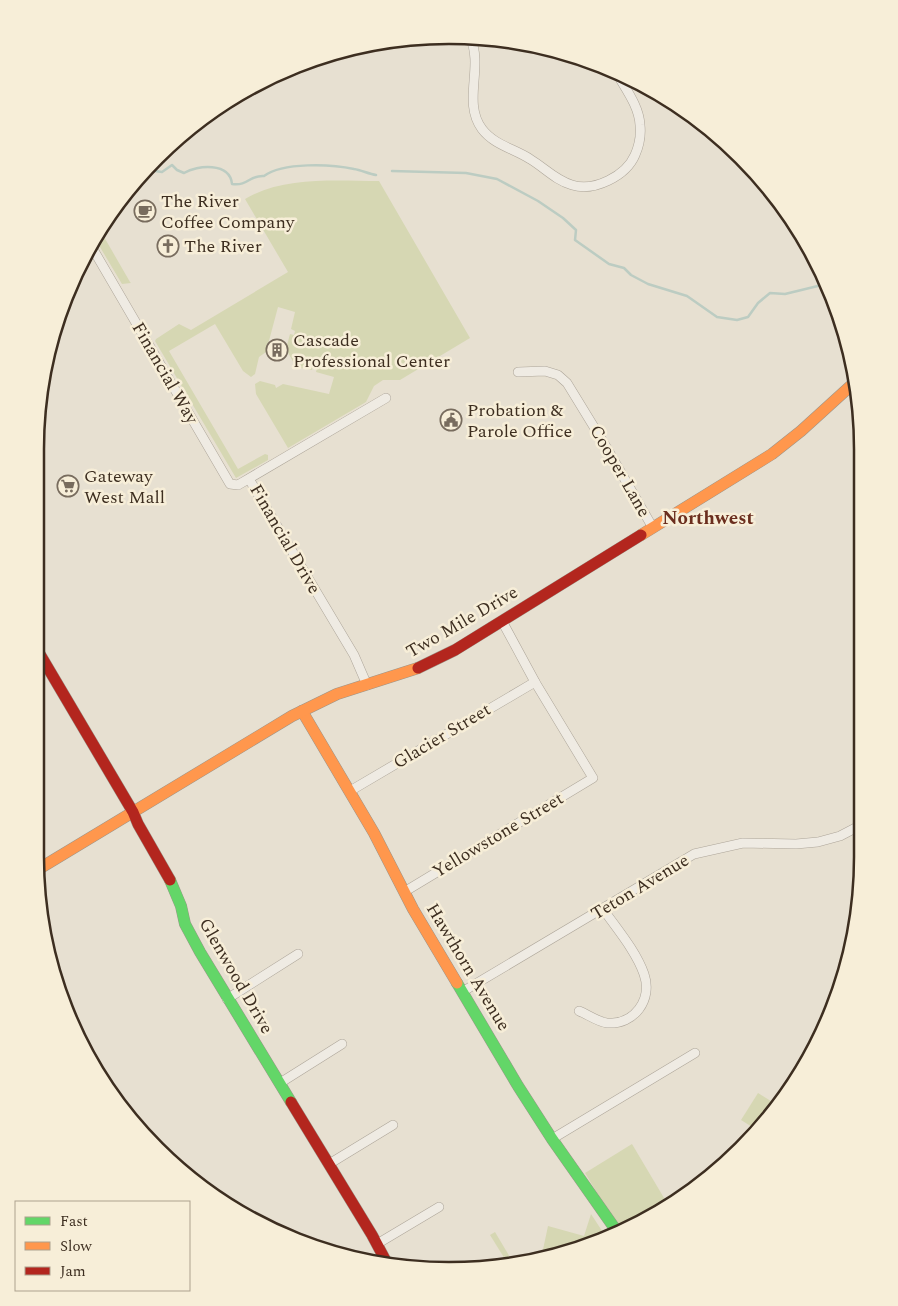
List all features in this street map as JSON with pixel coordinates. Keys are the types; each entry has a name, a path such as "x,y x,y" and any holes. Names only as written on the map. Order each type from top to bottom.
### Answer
{"street":[{"path":"472,45 475,58 472,98 477,120 482,129 494,140 530,158 557,179 572,186 598,185 613,178 625,169 635,156 639,142 640,125 636,107 623,84"},
{"name":"Financial Way","path":"95,252 230,484 238,485 249,479"},
{"name":"Cooper Lane","path":"518,372 545,371 558,375 567,383 653,528"},
{"name":"Two Mile Drive","path":"44,866 302,711 337,694 397,677 427,665 772,454 849,388"},
{"name":"Financial Drive","path":"367,685 354,655 249,479 386,398"},
{"path":"502,620 535,682"},
{"name":"Glenwood Drive","path":"44,661 169,877 181,906 185,924 227,999 280,1083 384,1257"},
{"name":"Yellowstone Street","path":"404,892 593,778 535,682"},
{"name":"Glacier Street","path":"350,791 535,682"},
{"name":"Hawthorn Avenue","path":"302,711 374,833 404,892 518,1086 552,1139 614,1227"},
{"name":"Teton Avenue","path":"462,992 694,854 743,842 796,844 818,842 840,836 854,829"},
{"path":"579,1011 606,1023 623,1022 635,1015 644,1002 646,995 646,981 641,968 603,909"},
{"path":"227,999 298,954"},
{"path":"280,1083 342,1044"},
{"path":"552,1139 695,1053"},
{"path":"329,1164 393,1125"},
{"path":"377,1244 439,1207"}],"green space":[{"path":"310,181 379,181 470,338 400,380 383,380 374,386 366,402 288,448 256,394 255,384 260,381 275,385 276,388 283,384 329,394 334,377 316,372 317,368 313,367 312,370 296,367 286,349 290,334 294,335 295,331 291,329 295,312 278,307 266,352 259,357 255,374 251,377 243,371 215,324 169,351 238,469 265,454 268,455 268,460 236,478 155,341 179,324 191,330 288,272 245,199 276,186 293,183"},
{"path":"104,237 131,283 122,284 99,245"},
{"path":"758,1093 772,1102 752,1127 741,1120"},
{"path":"632,1144 665,1200 617,1225 585,1173"},
{"path":"591,1214 602,1232 579,1241 543,1251 548,1226 584,1236"},
{"path":"495,1232 510,1257 505,1259 490,1235"}],"waterway":[{"path":"154,171 162,172 172,165 184,173 197,168 212,167 225,172 230,177 232,184 246,182 283,168 308,165 344,167 376,175"},
{"path":"392,171 466,173 497,179 538,201 563,218 576,230 575,240 609,264 624,268 631,275 648,284 687,296 717,317 737,320 748,317 758,303 770,293 785,294 819,286"}],"traffic: fast":[{"path":"170,880 181,906 185,924 200,952 291,1102"},
{"path":"457,983 552,1139 614,1227"}],"traffic: slow":[{"path":"641,535 772,454 801,431 849,387"},
{"path":"44,866 292,716 337,694 418,668"},
{"path":"302,711 374,833 413,909 457,983"}],"traffic: jam":[{"path":"418,668 455,650 641,535"},
{"path":"44,661 133,812 170,880"},
{"path":"291,1102 384,1257"}],"place":[{"name":"The River Coffee Company","path":"145,211"},
{"name":"The River","path":"168,246"},
{"name":"Cascade Professional Center","path":"277,350"},
{"name":"Probation & Parole Office","path":"451,420"},
{"name":"Gateway West Mall","path":"68,486"}],"district":[{"name":"Northwest","path":"708,518"}]}
